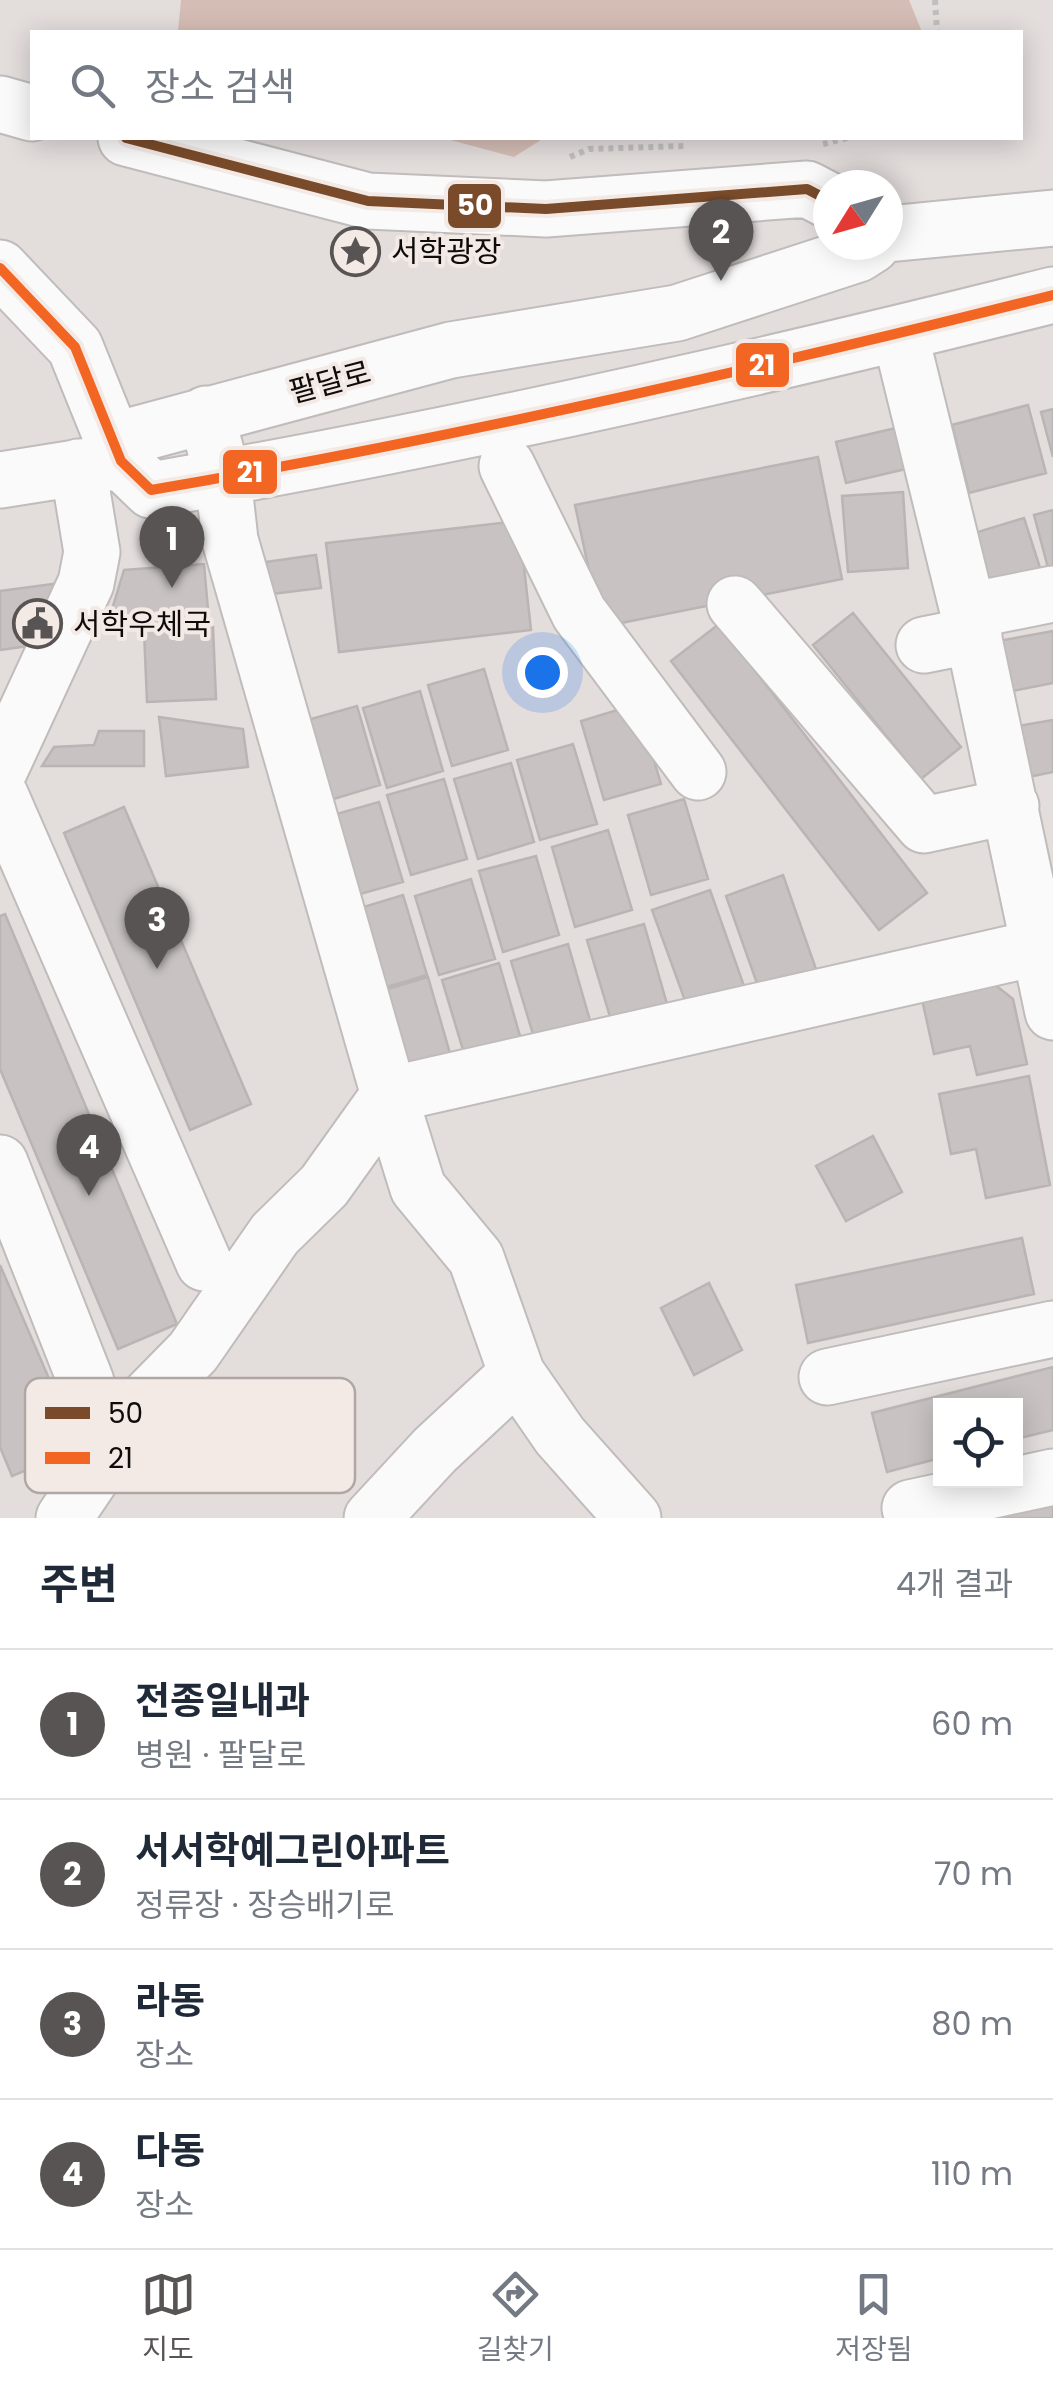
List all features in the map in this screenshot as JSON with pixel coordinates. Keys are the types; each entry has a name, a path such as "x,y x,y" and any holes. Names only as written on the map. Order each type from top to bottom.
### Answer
{"street":[{"path":"0,104 30,112"},
{"path":"134,140 368,201 546,208 807,189 813,192"},
{"name":"팔달로","path":"903,234 1053,218"},
{"name":"팔달로","path":"100,464 138,434 206,414 451,350 677,313 840,260"},
{"path":"0,268 75,347 100,464 86,582 0,769"},
{"path":"0,480 100,464 151,490 284,468 900,334 1053,295"},
{"path":"900,334 955,630 1026,812 1047,944 1053,1012"},
{"path":"206,414 223,478 230,540 418,1188 476,1258 517,1374 560,1436 633,1518"},
{"path":"507,466 580,613 698,772"},
{"path":"955,630 1053,594"},
{"path":"735,604 924,825 1026,812"},
{"path":"0,795 204,1264"},
{"path":"167,1378 193,1352 275,1234 324,1186 389,1096 1047,944"},
{"path":"0,1163 84,1378"},
{"path":"828,1377 1053,1328"},
{"path":"372,1518 435,1450 517,1374"},
{"path":"910,1508 1053,1477"},
{"path":"64,1518 81,1493"}],"path":[{"path":"935,0 937,30"}],"shaded area":[{"path":"181,0 909,0 921,30 178,30"},
{"path":"450,140 541,140 514,157"}],"building":[{"path":"1028,405 1046,473 969,493 952,425"},
{"path":"1053,409 1053,457 1041,412"},
{"path":"900,427 910,468 846,483 836,442"},
{"path":"818,457 842,579 601,627 575,505"},
{"path":"903,492 908,568 848,572 842,496"},
{"path":"1053,510 1053,583 1052,583 1034,515"},
{"path":"1024,518 1042,574 976,594 958,538"},
{"path":"519,521 531,630 339,652 326,543"},
{"path":"316,555 321,588 263,595 258,563"},
{"path":"204,564 209,621 106,629 124,570"},
{"path":"60,583 35,645 0,650 0,591"},
{"path":"853,613 961,747 921,779 813,645"},
{"path":"719,624 927,893 879,930 671,661"},
{"path":"213,627 216,699 147,702 144,630"},
{"path":"1053,631 1053,683 1002,693 993,642"},
{"path":"484,669 508,750 452,766 428,685"},
{"path":"420,691 443,771 387,788 363,708"},
{"path":"637,704 661,784 604,800 581,721"},
{"path":"357,706 380,785 324,802 300,722"},
{"path":"159,717 243,729 248,767 166,776"},
{"path":"1053,720 1053,772 1028,777 1018,726"},
{"path":"99,731 144,731 144,766 42,766 54,747 94,745"},
{"path":"573,744 597,824 540,840 517,760"},
{"path":"511,763 534,842 478,859 454,779"},
{"path":"444,779 467,859 411,875 387,795"},
{"path":"684,799 708,879 651,895 628,815"},
{"path":"379,802 403,882 346,898 322,818"},
{"path":"124,807 251,1104 190,1130 64,833"},
{"path":"608,830 632,910 575,927 552,847"},
{"path":"536,856 559,935 503,952 479,871"},
{"path":"783,875 817,972 760,992 726,896"},
{"path":"471,879 495,959 439,975 415,896"},
{"path":"710,890 744,986 687,1006 652,910"},
{"path":"403,895 427,975 370,992 347,912"},
{"path":"5,914 177,1324 118,1349 0,1069 0,916"},
{"path":"644,924 667,1004 611,1020 587,940"},
{"path":"568,944 591,1024 535,1041 511,961"},
{"path":"499,963 522,1043 466,1060 442,980"},
{"path":"428,977 451,1057 395,1074 371,994"},
{"path":"985,977 1013,999 1027,1064 977,1075 970,1046 934,1054 920,990"},
{"path":"1029,1076 1050,1185 986,1198 976,1149 951,1154 939,1094"},
{"path":"873,1136 902,1192 846,1221 816,1166"},
{"path":"1022,1238 1034,1294 808,1343 796,1285"},
{"path":"0,1265 49,1378 25,1378 25,1471 12,1476 0,1447"},
{"path":"709,1283 742,1350 694,1375 661,1308"},
{"path":"1053,1367 1053,1430 1023,1437 1023,1398 933,1398 933,1460 887,1472 872,1413"},
{"path":"1053,1505 1053,1518 990,1518"}],"transit line":[{"name":"50","path":"134,140 368,201 546,209 807,189 813,192"},
{"name":"21","path":"0,268 75,347 121,461 151,490 604,401 1053,295"}],"place":[{"name":"서학광장","path":"356,251"},
{"name":"서서학예그린아파트","path":"721,281"},
{"name":"전종일내과","path":"172,588"},
{"name":"서학우체국","path":"38,624"},
{"name":"라동","path":"157,969"},
{"name":"다동","path":"89,1196"}]}
